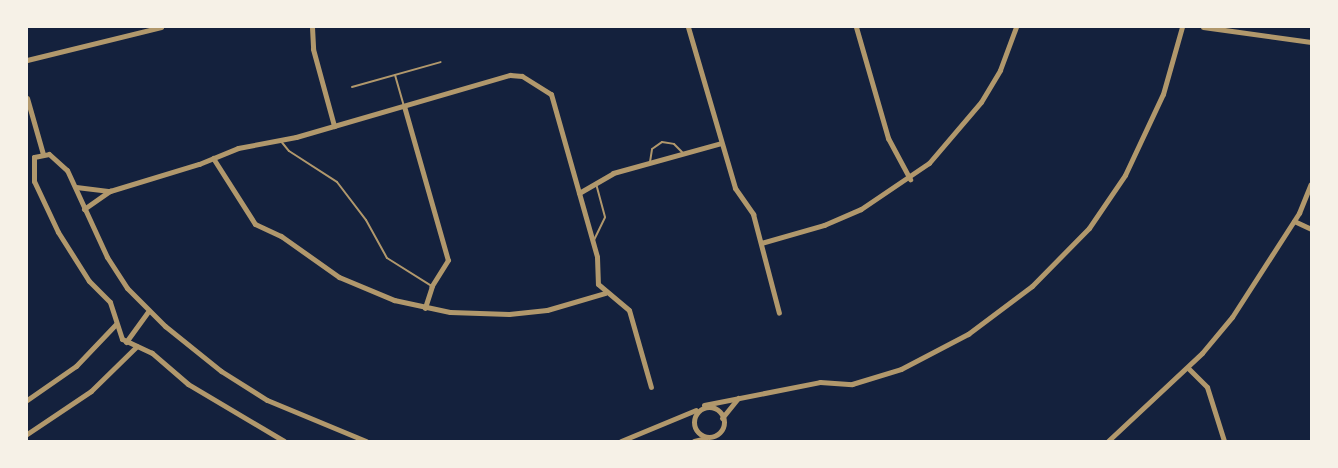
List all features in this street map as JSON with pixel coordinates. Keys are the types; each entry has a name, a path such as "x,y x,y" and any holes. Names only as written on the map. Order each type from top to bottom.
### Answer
{"street":[{"path":"27,60 160,27"},
{"path":"312,27 314,50 334,126"},
{"path":"856,27 891,148 910,179"},
{"path":"762,243 843,218 910,179 944,149 981,102 1000,70 1016,27"},
{"path":"621,441 704,405 820,382 852,384 902,369 968,334 1032,286 1083,236 1125,175 1162,94 1182,27"},
{"path":"1203,27 1311,42"},
{"path":"689,28 735,188 751,210 762,243 779,313"},
{"path":"84,209 110,191 238,148 334,126 510,75 534,81 553,98 593,242 598,284 605,293 620,299 629,310 651,387"},
{"path":"27,98 43,154"},
{"path":"404,106 448,260 432,286 425,308"},
{"path":"579,193 608,175 722,143"},
{"path":"284,441 188,384 152,353 126,342 116,324 112,306 67,249 34,181 34,157 43,154 62,164 76,187 107,257 148,312 244,387 305,419 366,441"},
{"path":"213,158 255,224 357,286 425,308 470,314 528,312 605,293"},
{"path":"1108,441 1188,368 1232,317 1294,221 1311,183"},
{"path":"76,187 110,191"},
{"path":"1294,221 1311,229"},
{"path":"126,342 148,312"},
{"path":"27,400 65,375 116,324"},
{"path":"27,434 75,403 137,346"},
{"path":"1188,368 1207,387 1224,441"},
{"path":"722,418 738,398"},
{"path":"694,441 706,438 718,439 723,430 722,418 714,408 704,405"},
{"path":"696,410 696,424 706,438"}],"lane":[{"path":"352,87 441,62"},
{"path":"395,75 404,106"},
{"path":"280,140 289,151 337,182 366,220 387,258 432,286"},
{"path":"650,162 652,149 662,142 674,144 683,153"},
{"path":"593,242 605,220 596,184"}]}
